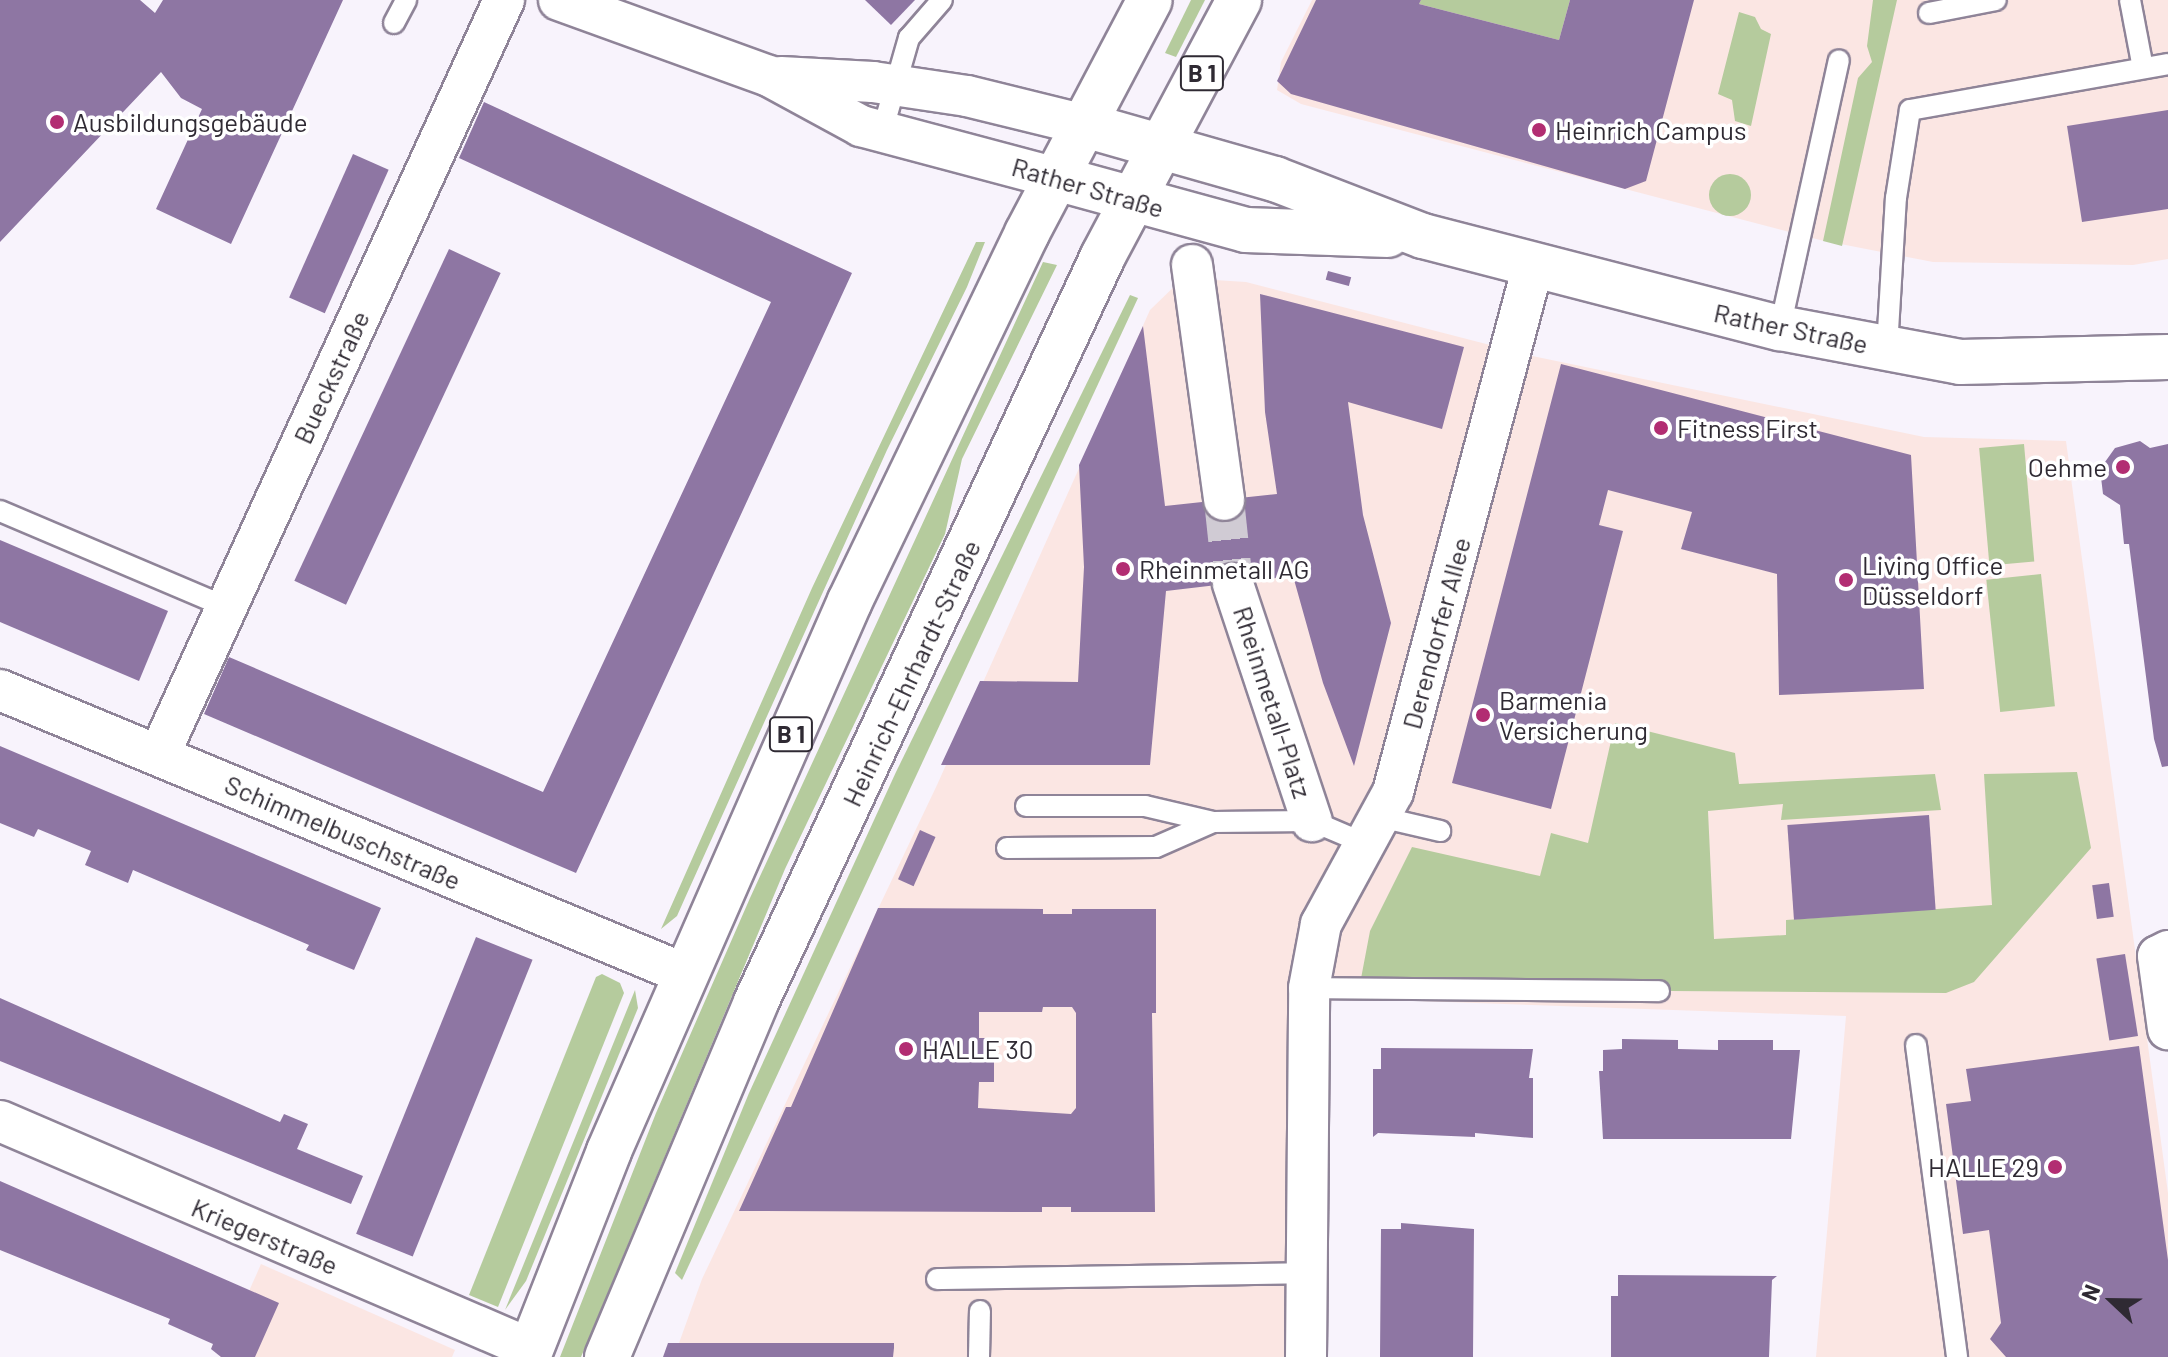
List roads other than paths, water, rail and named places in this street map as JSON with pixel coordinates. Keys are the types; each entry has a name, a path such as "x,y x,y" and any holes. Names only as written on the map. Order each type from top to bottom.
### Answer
{"main road":[{"name":"B 1","path":"530,1353 685,974 850,601 1056,178 1150,0"},
{"name":"Heinrich-Ehrhardt-Straße","path":"607,1357 756,1002 1133,200 1239,0"},
{"name":"Rather Straße","path":"1085,125 1275,179 1423,236 1780,328 1960,362 2168,357"},
{"name":"Rather Straße","path":"1056,178 1246,230 1423,236"}],"street":[{"name":"Bueckstraße","path":"159,755 504,0"},
{"name":"Rather Straße","path":"559,0 769,76 861,126 1056,178"},
{"name":"Rather Straße","path":"769,76 892,87 1006,104 1085,125"},
{"path":"1192,265 1224,500"},
{"name":"Derendorfer Allee","path":"1306,1357 1309,988 1321,924 1373,830 1401,764 1533,266"},
{"name":"Rheinmetall-Platz","path":"1233,584 1312,821"},
{"name":"Schimmelbuschstraße","path":"0,690 685,974"},
{"path":"2168,951 2158,956 2168,1029"},
{"name":"Kriegerstraße","path":"0,1121 530,1353"}],"lane":[{"path":"394,23 406,0"},
{"path":"882,132 892,87 909,38 942,0"},
{"path":"1929,13 1996,0"},
{"path":"2130,0 2143,68"},
{"path":"1780,328 1839,60"},
{"path":"1887,348 1896,198 1910,110 2168,64"},
{"path":"0,511 226,607"},
{"path":"1026,806 1145,806 1213,822 1312,821 1373,830 1440,831"},
{"path":"1007,848 1156,847 1213,822"},
{"path":"1309,988 1659,991"},
{"path":"1916,1045 1957,1357"},
{"path":"937,1279 1307,1273"},
{"path":"979,1357 980,1311"}],"tunnel":[{"path":"1224,500 1233,584"}],"place":[{"name":"Ausbildungsgebäude","path":"57,122"},
{"name":"Heinrich Campus","path":"1539,130"},
{"name":"Fitness First","path":"1661,428"},
{"name":"Oehme","path":"2123,467"},
{"name":"Rheinmetall AG","path":"1123,569"},
{"name":"Living Office Düsseldorf","path":"1846,580"},
{"name":"Barmenia Versicherung","path":"1483,715"},
{"name":"HALLE 30","path":"906,1049"},
{"name":"HALLE 29","path":"2055,1167"}]}
